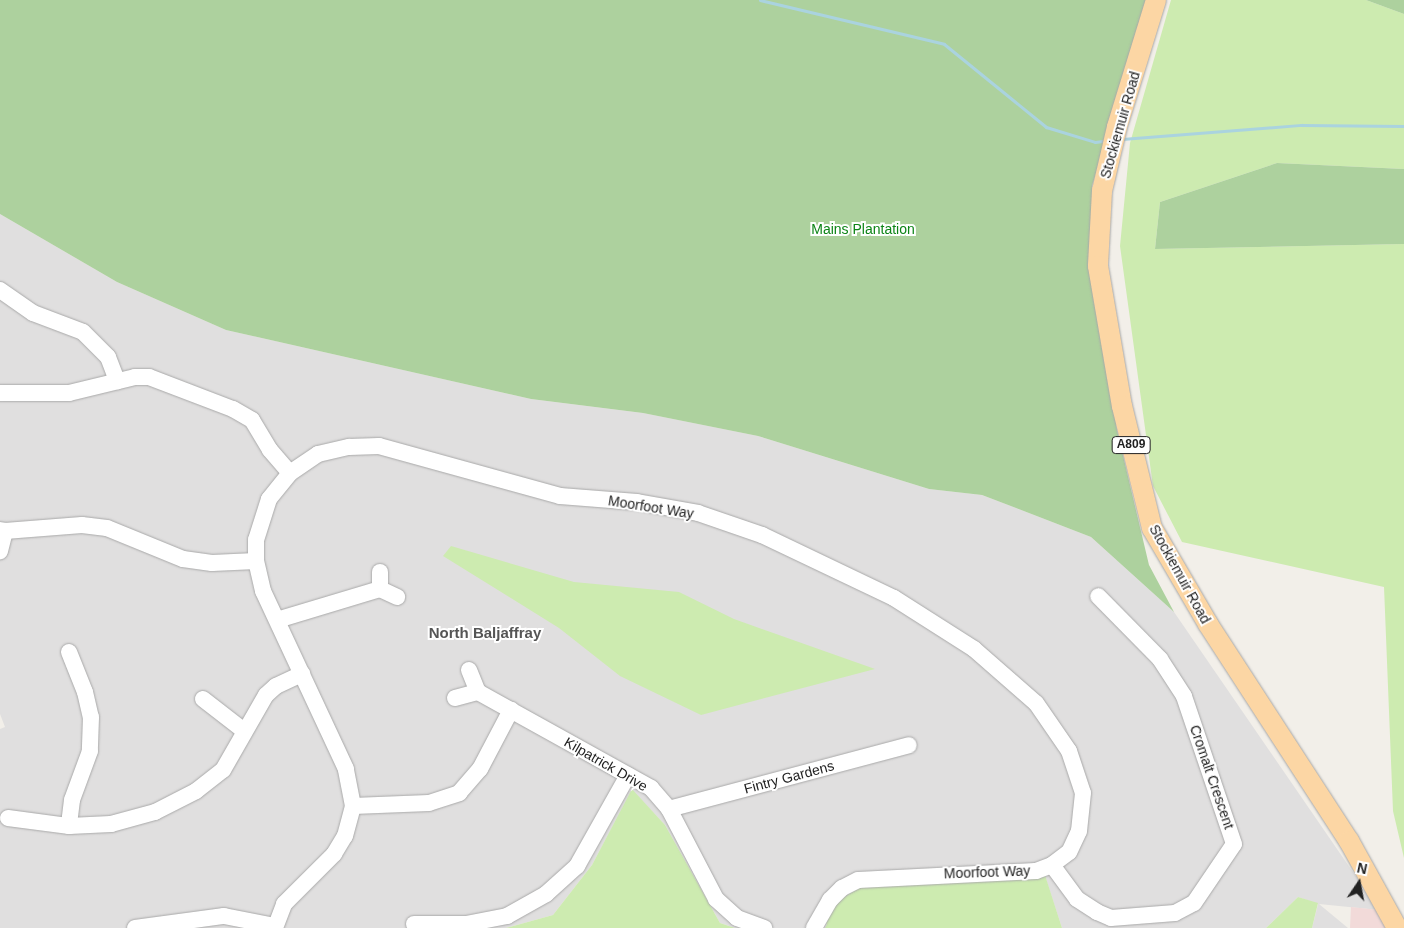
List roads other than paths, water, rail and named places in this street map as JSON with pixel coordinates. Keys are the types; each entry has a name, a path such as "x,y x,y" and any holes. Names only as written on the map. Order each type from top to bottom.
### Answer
{"main road":[{"name":"Stockiemuir Road","path":"1156,0 1117,127 1102,191 1098,266 1122,406 1152,528 1208,624 1349,841 1397,928"}],"street":[{"path":"0,290 33,313 83,332 108,357 116,381"},
{"path":"0,393 69,393 116,381 149,377 233,409 252,420 270,450 290,473"},
{"name":"Moorfoot Way","path":"275,927 289,898 334,854 345,836 353,806 346,769 262,591 256,561 256,540 269,499 290,473 318,454 349,447 379,446 560,496 636,502 698,513 762,535 886,594 974,649 1036,703 1070,751 1083,793 1079,831 1069,852 1052,865 1036,871 876,877 858,880 842,888 830,900 814,928"},
{"path":"0,550 2,530 82,525 108,528 183,559 212,563 256,561"},
{"path":"380,572 380,589"},
{"path":"277,620 380,589 397,597"},
{"name":"Cromalt Crescent","path":"1052,865 1077,899 1096,912 1111,918 1175,913 1194,903 1234,844 1184,696 1160,659 1098,596"},
{"path":"69,652 86,692 91,717 90,751 72,800 69,826"},
{"path":"455,698 478,692 469,670"},
{"path":"8,818 69,826 120,821 155,812 196,791 223,770 243,730 266,695 276,686 302,674"},
{"name":"Kilpatrick Drive","path":"478,692 651,788 669,810 716,899 738,918 764,928"},
{"path":"203,699 243,730"},
{"path":"353,806 429,803 460,793 480,769 511,710"},
{"name":"Fintry Gardens","path":"669,810 909,745"},
{"path":"414,924 466,924 507,916 546,894 577,866 628,775"},
{"path":"135,928 224,916 275,927"}],"waterway":[{"path":"760,0 944,44 1046,127 1095,142 1103,141"},
{"path":"1122,139 1301,125 1404,126"}],"district":[{"name":"North Baljaffray","path":"485,633"}],"park label":[{"name":"Mains Plantation","path":"863,229"}]}
